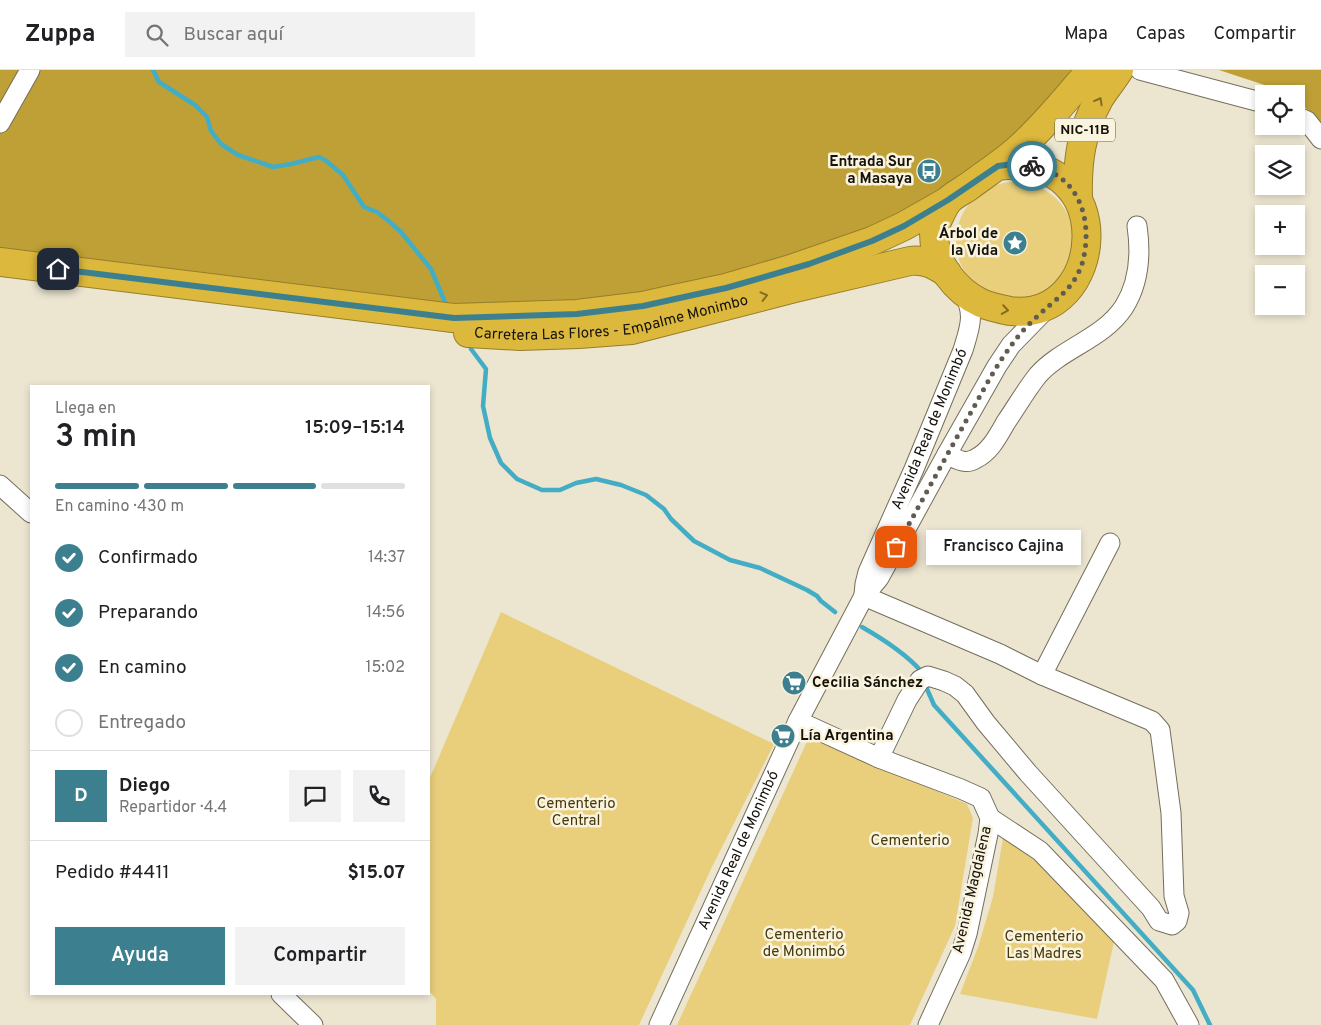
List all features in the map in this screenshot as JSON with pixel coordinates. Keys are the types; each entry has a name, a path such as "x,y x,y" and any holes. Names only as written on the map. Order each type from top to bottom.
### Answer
{"highway":[{"name":"NIC-11B","path":"948,200 998,166 1017,150 1038,130 1091,70"},
{"name":"NIC-11B","path":"1078,198 1078,158 1086,128 1100,97 1120,70"},
{"name":"NIC-11B","path":"954,281 972,298 983,304 995,308 1025,312 1038,310 1051,304 1071,287 1082,264 1087,231 1084,212 1078,198 1065,182 1056,175 1038,167 1013,164 998,166"},
{"name":"Carretera Las Flores - Empalme Monimbo","path":"0,262 454,318 577,314 643,306 726,288 791,269 845,252 872,241 904,226 948,200"},
{"path":"948,200 934,234 939,257 954,281"},
{"name":"Carretera Las Flores - Empalme Monimbo","path":"0,281 457,333 520,336 632,330 795,288 917,260 927,262 954,281"}],"street":[{"path":"0,123 30,70"},
{"path":"1140,70 1255,101"},
{"path":"1305,120 1321,140"},
{"path":"947,454 964,462 974,460 989,449 1040,374 1048,366 1102,330 1124,308 1134,284 1138,268 1140,252 1137,226"},
{"name":"Avenida Real de Monimbó","path":"864,596 868,572 914,469 969,332 971,311 966,297 954,281"},
{"name":"Avenida Real de Monimbó","path":"659,1025 798,721 864,596 879,578 997,366 1011,345 1051,304"},
{"path":"0,485 30,511"},
{"path":"1042,676 1110,543"},
{"path":"864,596 1000,654 1042,676 1152,721 1160,730 1171,812 1174,896 1179,913 1177,921 1172,925 1159,921 1151,908 1028,773 986,723 965,694 955,686 928,676 920,680 902,710 879,758"},
{"name":"Avenida Magdalena","path":"798,721 879,758 981,798 990,818 967,934 961,953 928,1025"},
{"path":"990,818 1040,851 1116,930 1164,980 1189,1025"},
{"path":"283,995 313,1025"}],"green space":[{"path":"1015,182 1037,187 1057,199 1069,219 1074,241 1069,263 1057,283 1037,295 1015,300 993,295 973,283 961,263 956,241 961,219 973,199 993,187"},
{"name":"Cementerio Central","path":"501,612 774,744 711,869 639,1025 436,1025 436,999 430,992 430,778"},
{"name":"Cementerio de Monimbó","path":"810,735 967,804 973,818 955,926 910,1025 677,1025"},
{"name":"Cementerio Las Madres","path":"1004,832 1117,928 1097,1019 960,994 978,947 993,897"}],"shaded area":[{"path":"0,70 1091,70 948,201 726,288 453,318 0,262"},
{"path":"1219,70 1321,70 1321,124 1305,107 1305,85 1265,85"}],"waterway":[{"path":"153,70 159,82 195,105 207,117 211,131 221,144 238,155 273,167 319,157 325,160 343,175 364,207 377,212 401,232 431,269 448,309"},
{"path":"471,349 486,369 483,406 490,438 501,463 517,479 542,490 560,490 576,483 596,479 621,485 646,495 664,509 671,519 694,541 730,560 760,568 807,590 835,612"},
{"path":"862,627 908,658 921,671"},
{"path":"926,683 934,705 1193,990 1210,1025"}],"way so far":[{"path":"896,547 997,366 1011,345 1032,322 1071,287 1082,264 1087,231 1084,212 1078,198 1065,182 1056,175 1032,166"}],"place":[{"name":"Entrada Sur a Masaya","path":"929,171"},
{"name":"Árbol de la Vida","path":"1015,243"},
{"name":"Francisco Cajina","path":"896,547"},
{"name":"Cecilia Sánchez","path":"794,683"},
{"name":"Lía Argentina","path":"783,736"}],"route":[{"path":"58,269 454,318 577,314 643,306 726,288 809,264 845,252 904,226 948,200 998,166 1013,164 1032,166"}],"park label":[{"name":"Cementerio","path":"910,841"}]}
